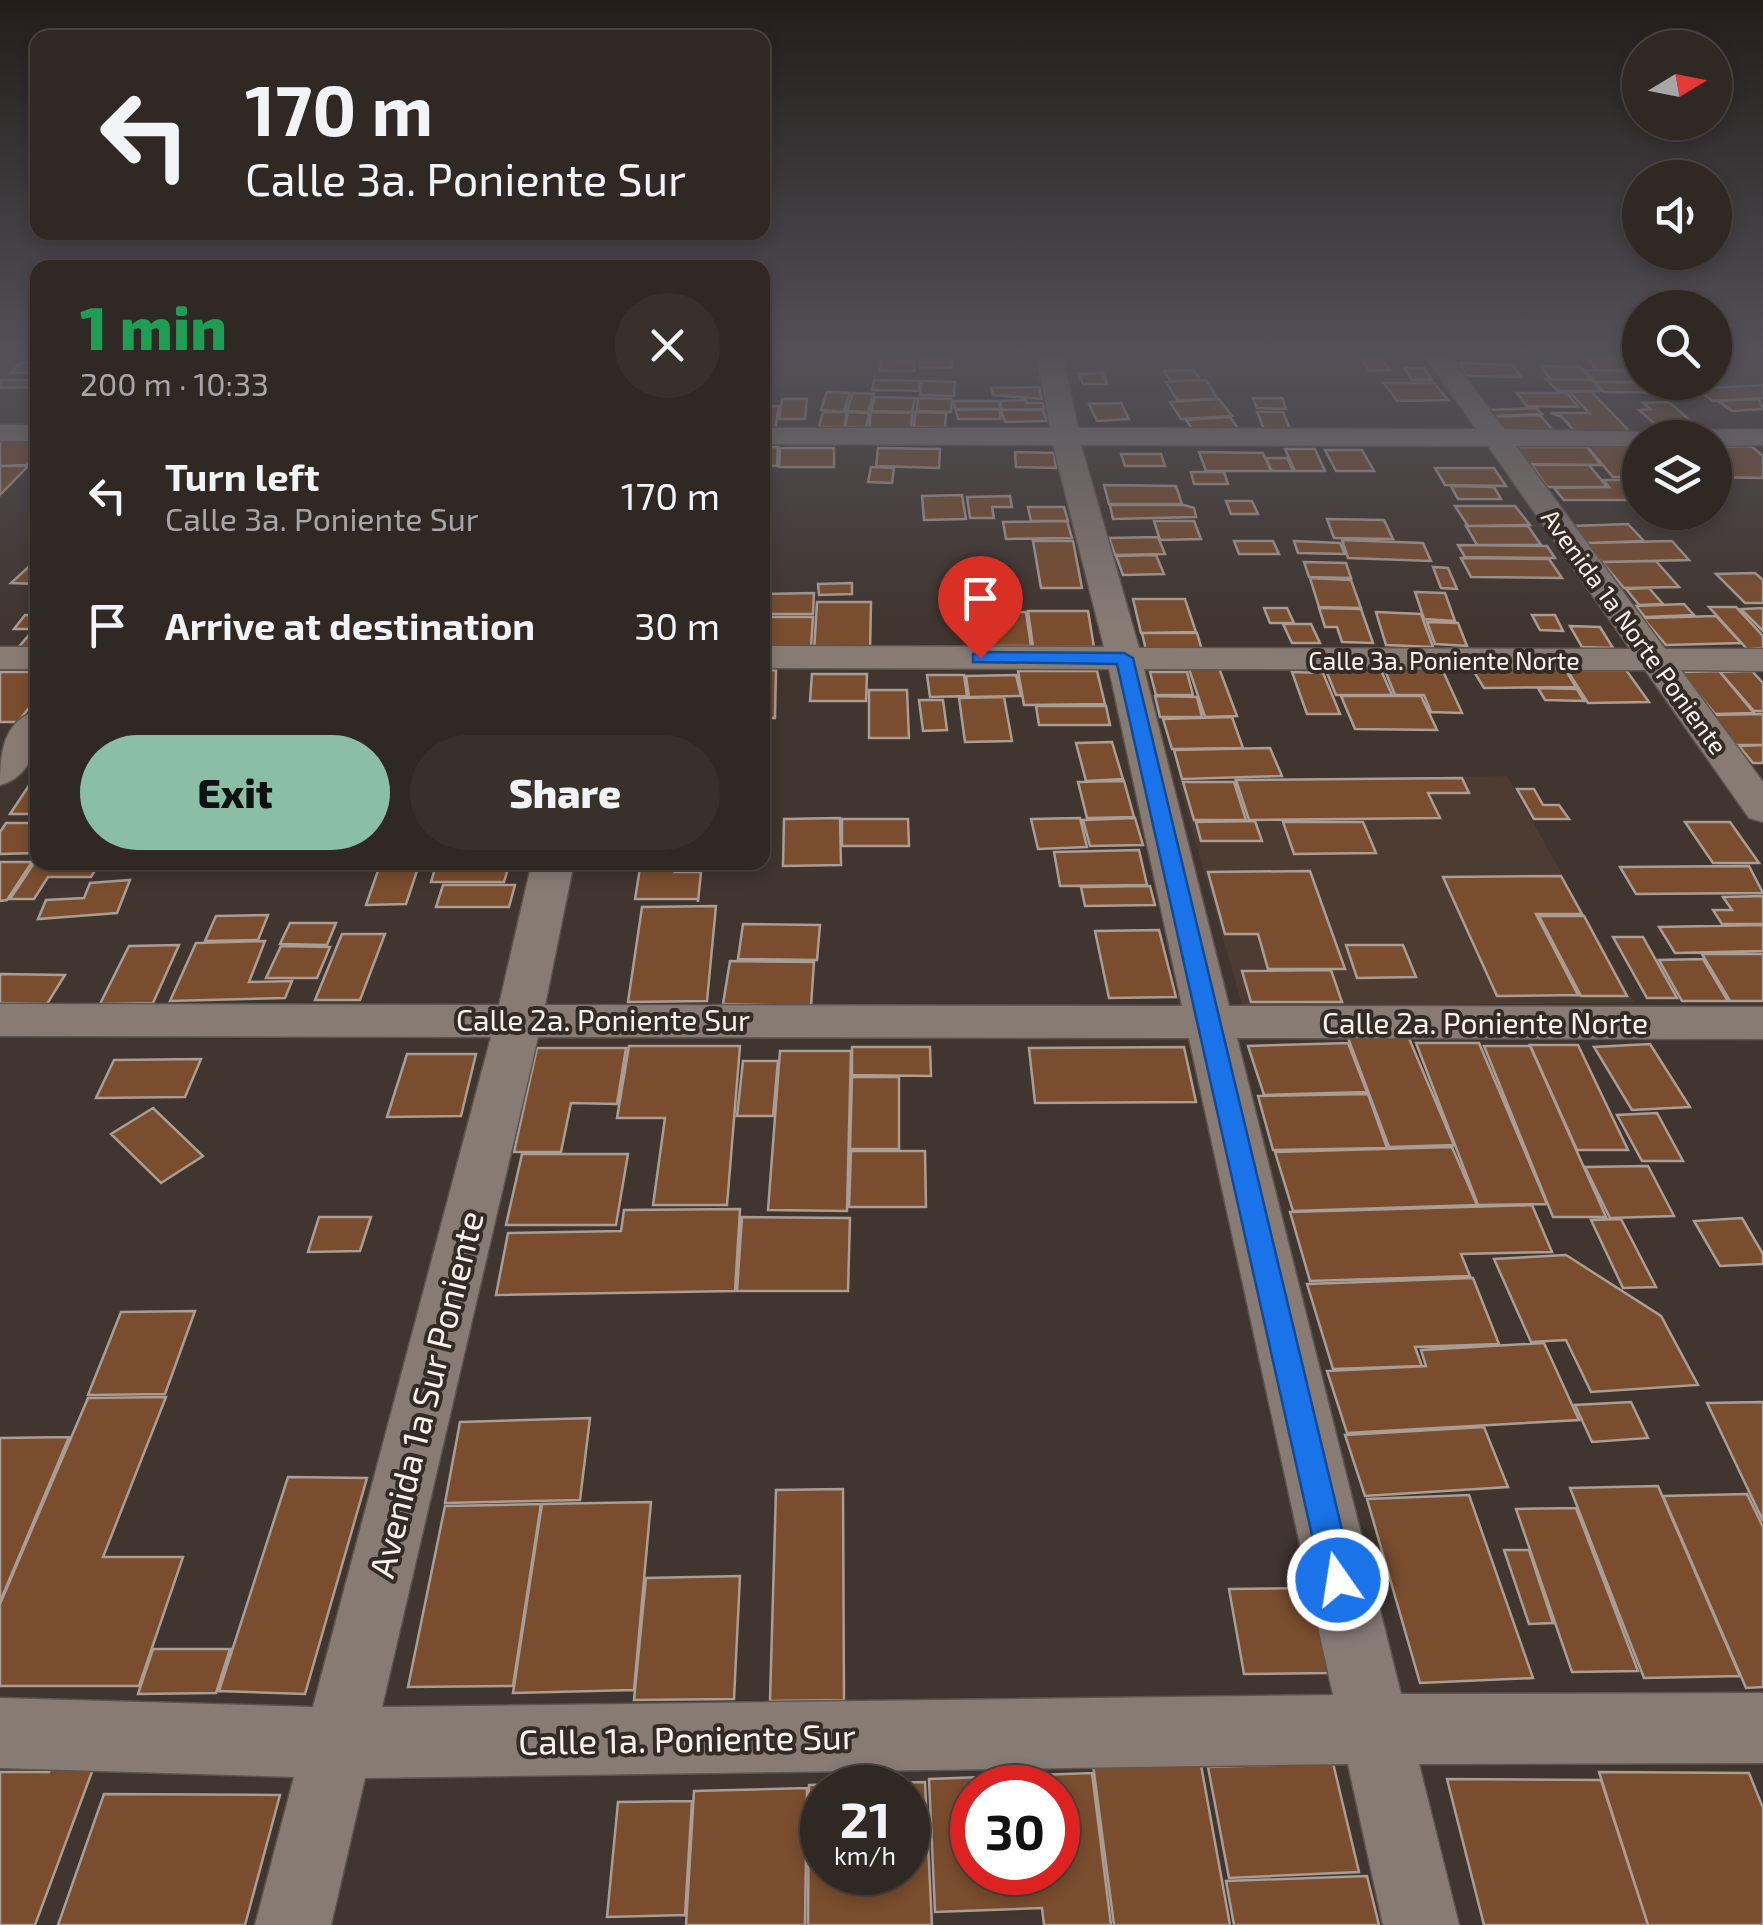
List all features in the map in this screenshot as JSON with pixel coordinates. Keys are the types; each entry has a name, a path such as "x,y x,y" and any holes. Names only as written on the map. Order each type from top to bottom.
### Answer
{"street":[{"path":"1067,444 1124,658 1421,1925"},
{"name":"Avenida 1a Norte Poniente","path":"1502,444 1763,810"},
{"name":"Calle 3a. Poniente Norte","path":"770,657 1763,660"},
{"path":"0,658 30,658"},
{"path":"0,773 30,733"},
{"name":"Avenida 1a Sur Poniente","path":"293,1925 519,1018 551,870"},
{"name":"Calle 2a. Poniente Sur","path":"0,1020 1206,1020"},
{"name":"Calle 2a. Poniente Norte","path":"1206,1020 1763,1023"},
{"name":"Calle 1a. Poniente Sur","path":"0,1734 338,1743 1373,1728 1763,1728"}],"shaded area":[{"path":"1507,776 1634,1002 1243,1008 1178,780"}],"building":[{"path":"0,444 30,444 27,465 0,466"},
{"path":"1585,444 1622,444 1622,477 1613,477"},
{"path":"1751,446 1763,456 1763,478 1732,477 1732,447"},
{"path":"770,447 778,447 777,466 770,466"},
{"path":"1517,447 1587,447 1601,465 1529,464"},
{"path":"780,448 834,448 834,467 779,467"},
{"path":"878,448 940,449 939,468 876,466"},
{"path":"1285,449 1315,449 1325,471 1295,471"},
{"path":"1325,450 1362,450 1374,471 1336,471"},
{"path":"1015,452 1054,453 1056,468 1016,467"},
{"path":"1199,452 1263,453 1271,471 1206,471"},
{"path":"1121,454 1161,454 1165,466 1125,466"},
{"path":"1266,458 1287,458 1293,471 1272,471"},
{"path":"1532,465 1589,465 1607,487 1547,487"},
{"path":"0,466 28,466 0,495"},
{"path":"871,467 894,468 892,483 868,482"},
{"path":"1435,468 1494,468 1506,486 1445,485"},
{"path":"1191,472 1224,472 1228,484 1194,484"},
{"path":"1603,480 1622,480 1622,500 1564,500 1554,488 1609,487"},
{"path":"1104,485 1176,486 1182,504 1109,504"},
{"path":"1451,486 1494,487 1501,499 1458,499"},
{"path":"962,495 966,519 924,520 922,496"},
{"path":"1010,496 1012,507 992,507 994,518 970,518 967,497"},
{"path":"1226,501 1252,501 1258,514 1231,514"},
{"path":"1110,505 1184,505 1194,508 1196,517 1113,519"},
{"path":"1455,506 1515,506 1530,525 1468,526"},
{"path":"1028,507 1064,507 1068,521 1031,521"},
{"path":"1327,519 1384,520 1393,539 1334,538"},
{"path":"1067,521 1072,538 1006,539 1003,522"},
{"path":"1154,521 1194,521 1201,539 1160,540"},
{"path":"1622,524 1622,530 1634,530 1644,541 1587,543 1572,526"},
{"path":"1466,526 1528,526 1541,545 1477,545"},
{"path":"1158,537 1165,554 1115,555 1109,538"},
{"path":"1342,540 1423,543 1431,561 1348,558"},
{"path":"1033,541 1073,541 1082,588 1041,588"},
{"path":"1234,541 1273,541 1279,554 1239,554"},
{"path":"1294,541 1340,543 1345,554 1298,553"},
{"path":"1672,541 1689,560 1602,562 1586,543"},
{"path":"1458,545 1547,546 1555,558 1465,557"},
{"path":"1156,555 1164,574 1123,575 1116,556"},
{"path":"1461,558 1549,559 1562,578 1471,577"},
{"path":"1656,561 1679,587 1624,588 1602,562"},
{"path":"1304,562 1346,563 1351,578 1309,577"},
{"path":"30,565 30,584 11,583"},
{"path":"1433,567 1448,568 1457,589 1441,588"},
{"path":"1755,573 1763,580 1763,603 1745,603 1716,574"},
{"path":"1310,578 1351,580 1361,608 1319,607"},
{"path":"852,583 852,594 819,595 818,584"},
{"path":"1649,588 1663,604 1639,605 1626,589"},
{"path":"1415,592 1445,593 1455,621 1424,619"},
{"path":"814,593 813,614 770,614 770,594"},
{"path":"1133,599 1185,599 1196,632 1141,633"},
{"path":"817,602 871,602 870,652 814,652"},
{"path":"1684,604 1694,615 1645,617 1636,606"},
{"path":"1709,607 1736,607 1763,636 1763,648 1747,649"},
{"path":"1264,608 1287,608 1294,623 1270,623"},
{"path":"1319,608 1361,609 1373,643 1342,642 1337,627 1325,627"},
{"path":"1763,608 1763,631 1741,609"},
{"path":"1028,611 1088,611 1094,647 1033,647"},
{"path":"976,612 1026,612 1031,646 978,646"},
{"path":"1376,612 1421,614 1433,647 1386,645"},
{"path":"25,615 30,615 30,629 14,629"},
{"path":"1532,615 1555,615 1563,631 1540,630"},
{"path":"1716,616 1741,643 1666,645 1643,618"},
{"path":"770,617 813,617 811,648 770,648"},
{"path":"1427,622 1458,623 1467,646 1435,644"},
{"path":"1283,624 1311,624 1320,643 1292,643"},
{"path":"1570,626 1600,627 1613,648 1582,647"},
{"path":"1142,633 1197,633 1202,650 1146,650"},
{"path":"30,634 30,649 18,648"},
{"path":"1219,668 1237,716 1205,717 1189,669"},
{"path":"1325,668 1380,668 1392,695 1336,695"},
{"path":"1384,668 1442,669 1462,713 1431,712 1424,695 1395,695"},
{"path":"1565,669 1576,687 1484,688 1473,670"},
{"path":"770,670 776,670 775,718 770,718"},
{"path":"1567,670 1626,670 1649,702 1588,703"},
{"path":"1018,671 1097,671 1105,704 1024,705"},
{"path":"1719,671 1754,713 1715,714 1681,672"},
{"path":"1752,671 1763,683 1763,711 1754,711 1720,672"},
{"path":"0,672 30,672 30,706 18,722 0,722"},
{"path":"1150,672 1187,672 1193,695 1156,695"},
{"path":"1292,672 1323,673 1340,714 1307,714"},
{"path":"812,674 867,674 866,701 810,701"},
{"path":"927,675 964,675 967,696 930,697"},
{"path":"1016,675 1021,696 969,697 966,676"},
{"path":"1538,688 1577,689 1584,701 1545,700"},
{"path":"869,690 907,690 909,738 869,738"},
{"path":"1155,696 1197,697 1202,717 1160,717"},
{"path":"1341,696 1421,696 1437,730 1355,729"},
{"path":"1004,697 1012,741 965,742 959,698"},
{"path":"919,700 943,700 947,730 923,731"},
{"path":"1036,706 1106,706 1110,725 1039,725"},
{"path":"1763,714 1763,745 1736,745 1712,715"},
{"path":"1232,717 1243,748 1172,749 1163,719"},
{"path":"1112,742 1123,779 1086,781 1076,743"},
{"path":"1763,745 1763,763 1753,763 1739,746"},
{"path":"1270,748 1282,776 1182,779 1174,750"},
{"path":"1462,778 1469,793 1428,793 1440,818 1249,820 1236,780"},
{"path":"1124,781 1134,817 1087,818 1078,782"},
{"path":"1183,782 1234,782 1246,820 1194,820"},
{"path":"30,784 30,814 10,814"},
{"path":"1517,789 1534,789 1543,805 1559,805 1569,819 1534,819"},
{"path":"840,818 841,865 783,866 784,819"},
{"path":"1080,818 1087,847 1038,849 1031,819"},
{"path":"1135,818 1143,845 1090,846 1083,820"},
{"path":"842,819 908,819 909,846 842,846"},
{"path":"1255,821 1262,841 1201,841 1196,822"},
{"path":"1283,822 1363,822 1376,853 1294,854"},
{"path":"1685,822 1730,822 1759,863 1713,863"},
{"path":"6,823 30,823 30,853 0,854 0,832"},
{"path":"1139,850 1147,885 1060,886 1054,852"},
{"path":"0,862 30,862 7,900 0,901"},
{"path":"1749,866 1763,893 1636,894 1620,867"},
{"path":"30,869 95,870 91,877 48,877 34,899 10,899"},
{"path":"378,870 417,870 406,904 366,905"},
{"path":"435,870 508,870 504,882 431,882"},
{"path":"640,870 701,872 698,902 635,899"},
{"path":"1310,871 1345,969 1268,969 1258,934 1225,934 1208,872"},
{"path":"1561,876 1582,914 1536,914 1578,995 1497,996 1443,877"},
{"path":"130,880 117,913 38,919 46,900 84,898 90,883"},
{"path":"443,885 515,885 509,907 436,907"},
{"path":"1150,886 1155,905 1085,906 1081,887"},
{"path":"1763,896 1763,924 1722,924 1713,910 1732,910 1723,897"},
{"path":"716,906 707,1001 628,1002 642,907"},
{"path":"268,915 258,940 205,941 216,916"},
{"path":"1539,916 1584,916 1627,996 1581,996"},
{"path":"290,923 336,923 327,945 280,944"},
{"path":"743,924 820,925 817,960 738,959"},
{"path":"1763,925 1763,951 1675,953 1659,927"},
{"path":"1159,930 1176,997 1109,998 1095,931"},
{"path":"342,934 385,934 360,1000 315,1000"},
{"path":"1613,937 1643,937 1677,998 1647,998"},
{"path":"265,941 249,982 292,981 285,998 170,1001 196,943"},
{"path":"179,945 153,1003 100,1004 129,946"},
{"path":"1346,945 1403,945 1416,977 1357,978"},
{"path":"281,946 330,947 317,978 266,978"},
{"path":"1702,954 1763,954 1763,1001 1730,1001"},
{"path":"1703,959 1728,1001 1682,1001 1659,960"},
{"path":"730,961 814,962 811,1006 723,1004"},
{"path":"1331,970 1342,1002 1251,1002 1242,971"},
{"path":"0,974 65,975 47,1004 0,1003"},
{"path":"1408,1036 1454,1145 1389,1147 1348,1038"},
{"path":"1348,1043 1367,1092 1264,1095 1248,1046"},
{"path":"1416,1043 1479,1043 1547,1204 1478,1205"},
{"path":"1650,1044 1690,1107 1632,1110 1594,1047"},
{"path":"1530,1045 1578,1045 1628,1150 1577,1150"},
{"path":"629,1046 740,1046 727,1205 653,1205 665,1118 617,1118"},
{"path":"1484,1046 1530,1046 1606,1217 1553,1217"},
{"path":"852,1047 930,1047 931,1076 852,1075"},
{"path":"1184,1047 1196,1102 1035,1103 1029,1048"},
{"path":"537,1048 626,1048 617,1104 571,1103 561,1152 514,1152"},
{"path":"780,1051 851,1051 847,1211 768,1210"},
{"path":"407,1054 476,1054 461,1116 387,1117"},
{"path":"201,1059 185,1097 96,1098 114,1060"},
{"path":"743,1061 778,1061 773,1116 737,1116"},
{"path":"852,1077 899,1077 899,1149 850,1149"},
{"path":"1368,1094 1387,1148 1273,1150 1258,1096"},
{"path":"153,1108 203,1156 161,1183 111,1134"},
{"path":"1657,1113 1683,1161 1642,1161 1617,1115"},
{"path":"1452,1147 1477,1205 1293,1211 1275,1152"},
{"path":"851,1151 925,1151 926,1207 849,1207"},
{"path":"522,1154 628,1154 616,1225 506,1225"},
{"path":"1648,1166 1674,1216 1610,1218 1585,1167"},
{"path":"1532,1205 1552,1252 1461,1254 1470,1276 1310,1281 1290,1212"},
{"path":"740,1209 735,1291 496,1295 508,1233 621,1231 624,1210"},
{"path":"319,1217 371,1217 360,1251 308,1252"},
{"path":"742,1217 850,1218 848,1291 737,1291"},
{"path":"1742,1218 1763,1254 1763,1264 1720,1266 1694,1221"},
{"path":"1621,1219 1656,1287 1623,1288 1591,1220"},
{"path":"1566,1255 1661,1316 1698,1385 1591,1392 1566,1340 1531,1342 1494,1259"},
{"path":"1473,1278 1499,1344 1415,1347 1422,1366 1333,1369 1307,1284"},
{"path":"195,1311 165,1394 88,1395 121,1312"},
{"path":"1544,1343 1579,1420 1347,1433 1327,1371 1426,1366 1421,1350"},
{"path":"166,1397 103,1557 183,1557 139,1686 0,1686 0,1604 88,1398"},
{"path":"1631,1402 1648,1438 1592,1442 1575,1405"},
{"path":"1763,1402 1763,1521 1707,1403"},
{"path":"590,1418 580,1500 445,1503 460,1422"},
{"path":"1484,1427 1508,1487 1365,1496 1345,1435"},
{"path":"69,1437 0,1602 0,1438"},
{"path":"288,1477 367,1478 305,1694 219,1691"},
{"path":"1658,1486 1740,1676 1644,1678 1570,1488"},
{"path":"843,1489 844,1700 770,1701 776,1490"},
{"path":"1747,1494 1763,1527 1763,1687 1746,1688 1663,1496"},
{"path":"1469,1495 1533,1678 1420,1683 1367,1499"},
{"path":"651,1502 634,1690 513,1693 542,1504"},
{"path":"541,1504 513,1686 408,1687 445,1506"},
{"path":"1576,1508 1638,1671 1572,1672 1516,1509"},
{"path":"1504,1550 1529,1550 1553,1623 1529,1624"},
{"path":"740,1576 734,1699 634,1700 646,1578"},
{"path":"1310,1588 1330,1673 1244,1674 1229,1589"},
{"path":"153,1649 230,1649 216,1693 138,1694"},
{"path":"1199,1754 1230,1925 1114,1925 1092,1757"},
{"path":"96,1761 35,1925 0,1925 0,1772 49,1772 53,1762"},
{"path":"1333,1763 1359,1872 1229,1878 1208,1767"},
{"path":"1599,1772 1749,1773 1763,1808 1763,1925 1648,1925"},
{"path":"1080,1773 1092,1773 1111,1925 1044,1925 1042,1908 935,1912 930,1779 950,1778 950,1895 1080,1895"},
{"path":"1447,1779 1601,1780 1648,1925 1484,1925"},
{"path":"800,1788 800,1895 805,1895 805,1925 686,1925 694,1791"},
{"path":"104,1794 280,1795 245,1925 58,1925"},
{"path":"692,1801 685,1915 607,1917 618,1802"},
{"path":"1367,1876 1379,1925 1234,1925 1226,1881"},
{"path":"930,1884 932,1925 808,1925 808,1895 930,1895"}],"route":[{"path":"980,658 1124,658 1338,1580"}]}
